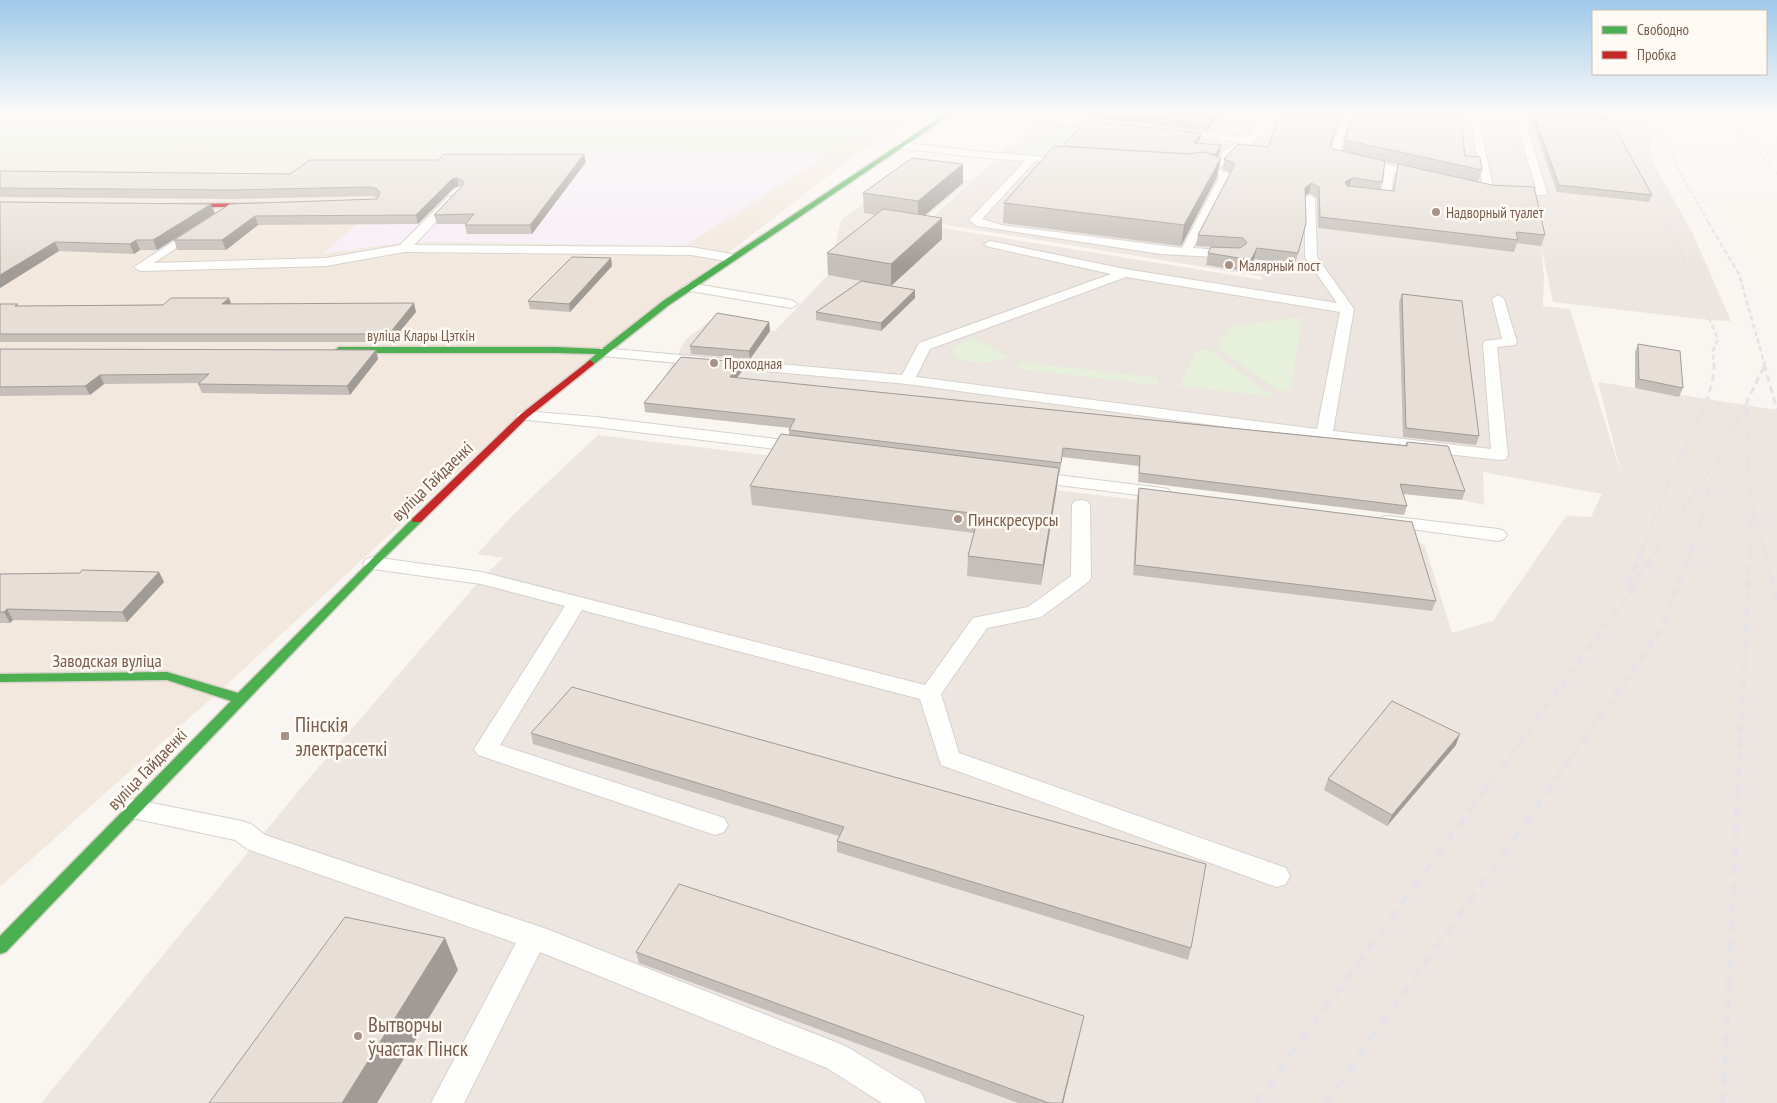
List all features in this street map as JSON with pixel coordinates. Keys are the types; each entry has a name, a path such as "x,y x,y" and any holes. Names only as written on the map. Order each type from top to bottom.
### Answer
{"street":[{"name":"вуліца Гайдаенкі","path":"0,946 373,563 524,416 602,352 688,287 871,164"},
{"path":"165,205 279,205"},
{"name":"вуліца Клары Цэткін","path":"327,350 555,350 602,352"},
{"name":"Заводская вуліца","path":"0,678 167,676 240,699"}],"lane":[{"path":"1027,164 975,220 981,224 1001,228 1161,250 1237,254"},
{"path":"1184,168 1219,164"},
{"path":"1375,164 1435,179"},
{"path":"1481,164 1485,190 1542,192 1532,164"},
{"path":"1186,251 1226,175 1204,167"},
{"path":"1358,194 1386,198 1390,168"},
{"path":"404,248 459,191"},
{"path":"1310,198 1311,257 1347,309 1324,435"},
{"path":"232,206 140,267 326,262 404,248 691,251 732,258"},
{"path":"990,244 1124,273 1347,309"},
{"path":"907,380 924,346 1124,273"},
{"path":"688,287 791,304"},
{"path":"602,352 907,380 1324,435 1500,455 1490,344 1510,342 1498,299"},
{"path":"524,416 596,422 814,449"},
{"path":"1012,474 1181,495"},
{"path":"930,694 980,623 1034,612 1081,578 1081,505"},
{"path":"1370,519 1498,535"},
{"path":"373,563 482,578 930,694"},
{"path":"577,602 486,749 715,825"},
{"path":"930,694 948,759 1277,876"},
{"path":"132,809 242,831 256,842 534,937 838,1058 910,1103"},
{"path":"447,1103 534,937"}],"shaded area":[{"path":"0,164 843,164 519,415 222,689 0,887"},
{"path":"425,164 811,164 685,246 411,241 323,254"},
{"path":"990,164 1654,164 1692,232 1731,321 1553,302 1541,245 1544,277 1543,306 1570,309 1623,480 1598,382 1777,410 1777,1103 41,1103 311,776 482,578 503,558 477,554 513,515 598,435 1404,532 1425,546 1452,633 1493,621 1566,516 1591,517 1602,494 1483,472 1484,505 1462,500 645,412 686,339 711,320 775,331 828,275 841,220 903,174 970,181 918,224 1263,280 1260,276 927,222"}],"green space":[{"path":"1302,317 1291,389 1281,392 1217,348 1230,326"},
{"path":"972,338 1012,358 982,363 959,360 953,354 953,347"},
{"path":"1197,350 1210,350 1274,397 1179,386"},
{"path":"1020,362 1158,378 1157,385 1018,369"}],"building":[{"path":"304,164 576,164 530,225 465,225 474,214 434,215 463,185 463,181 457,178 452,179 416,215 255,216 222,240 174,240 230,204 377,199 380,193 377,189 371,187 230,190 0,188 0,171 290,174"},
{"path":"903,164 962,164 918,201 863,193"},
{"path":"1038,164 1217,164 1184,225 1004,203"},
{"path":"1234,164 1385,164 1382,182 1352,178 1345,182 1347,186 1394,191 1398,164 1492,185 1534,187 1545,235 1516,232 1518,240 1320,217 1319,187 1311,183 1305,188 1306,223 1298,253 1257,248 1251,260 1208,253 1211,247 1240,248 1247,243 1243,238 1198,235"},
{"path":"1457,164 1481,164 1482,170"},
{"path":"1552,164 1635,164 1652,195 1559,185"},
{"path":"0,202 211,204 153,240 136,240 130,244 55,242 0,275"},
{"path":"883,209 942,218 891,264 827,253"},
{"path":"572,257 611,258 569,304 528,301"},
{"path":"861,281 915,290 881,323 816,312"},
{"path":"1402,294 1462,301 1479,436 1406,428"},
{"path":"171,298 229,298 222,304 414,303 389,334 0,334 0,304 18,304 15,306 163,305"},
{"path":"717,313 769,322 749,351 690,346"},
{"path":"1638,344 1680,351 1683,388 1639,379"},
{"path":"0,349 376,350 347,386 198,384 209,374 100,375 85,386 0,387"},
{"path":"681,357 741,362 730,377 1407,446 1407,442 1448,446 1465,491 1400,484 1407,506 1139,473 1140,456 1063,448 1061,463 789,430 795,419 644,403"},
{"path":"781,434 1059,468 1043,565 968,556 979,514 750,486"},
{"path":"1139,488 1412,522 1436,601 1135,565"},
{"path":"82,570 159,572 122,612 7,609 4,612 0,612 0,574 80,573"},
{"path":"572,687 1206,864 1191,948 837,841 844,827 531,733"},
{"path":"1392,701 1460,734 1392,815 1328,779"},
{"path":"679,884 1084,1016 1062,1103 1049,1103 636,952"},
{"path":"345,917 445,938 342,1103 209,1103"}],"railway":[{"path":"1496,164 1500,190 1498,194"},
{"path":"1519,164 1521,174 1520,197"},
{"path":"1643,164 1668,223"},
{"path":"1676,164 1709,223"},
{"path":"1769,164 1777,174"},
{"path":"1668,222 1718,339 1713,351 1714,365"},
{"path":"1708,222 1739,274 1765,366"},
{"path":"1764,364 1777,410"},
{"path":"1642,551 1668,486 1706,402 1714,365"},
{"path":"1747,401 1764,367"},
{"path":"1691,551 1718,458 1747,401"},
{"path":"1747,401 1747,467 1752,502"},
{"path":"1656,551 1712,467"},
{"path":"1750,551 1752,502"},
{"path":"1752,502 1764,551"},
{"path":"1628,585 1642,550"},
{"path":"1484,791 1620,606 1657,550"},
{"path":"1548,791 1660,631 1691,550"},
{"path":"1738,791 1750,550"},
{"path":"1764,550 1777,602"},
{"path":"1256,1103 1485,790"},
{"path":"1325,1103 1549,790"},
{"path":"1723,1103 1738,790"}],"traffic: fast":[{"path":"590,363 666,303 873,164"},
{"path":"339,350 555,350 602,352"},
{"path":"0,947 417,520"},
{"path":"0,678 167,676 241,699"}],"traffic: jam":[{"path":"174,206 264,205"},
{"path":"417,520 524,416 590,363"}],"place":[{"name":"Надворный туалет","path":"1436,212"},
{"name":"Малярный пост","path":"1229,265"},
{"name":"Проходная","path":"714,363"},
{"name":"Пинскресурсы","path":"958,519"},
{"name":"Пінскія электрасеткі","path":"285,736"},
{"name":"Вытворчы ўчастак Пінск","path":"358,1036"}]}
